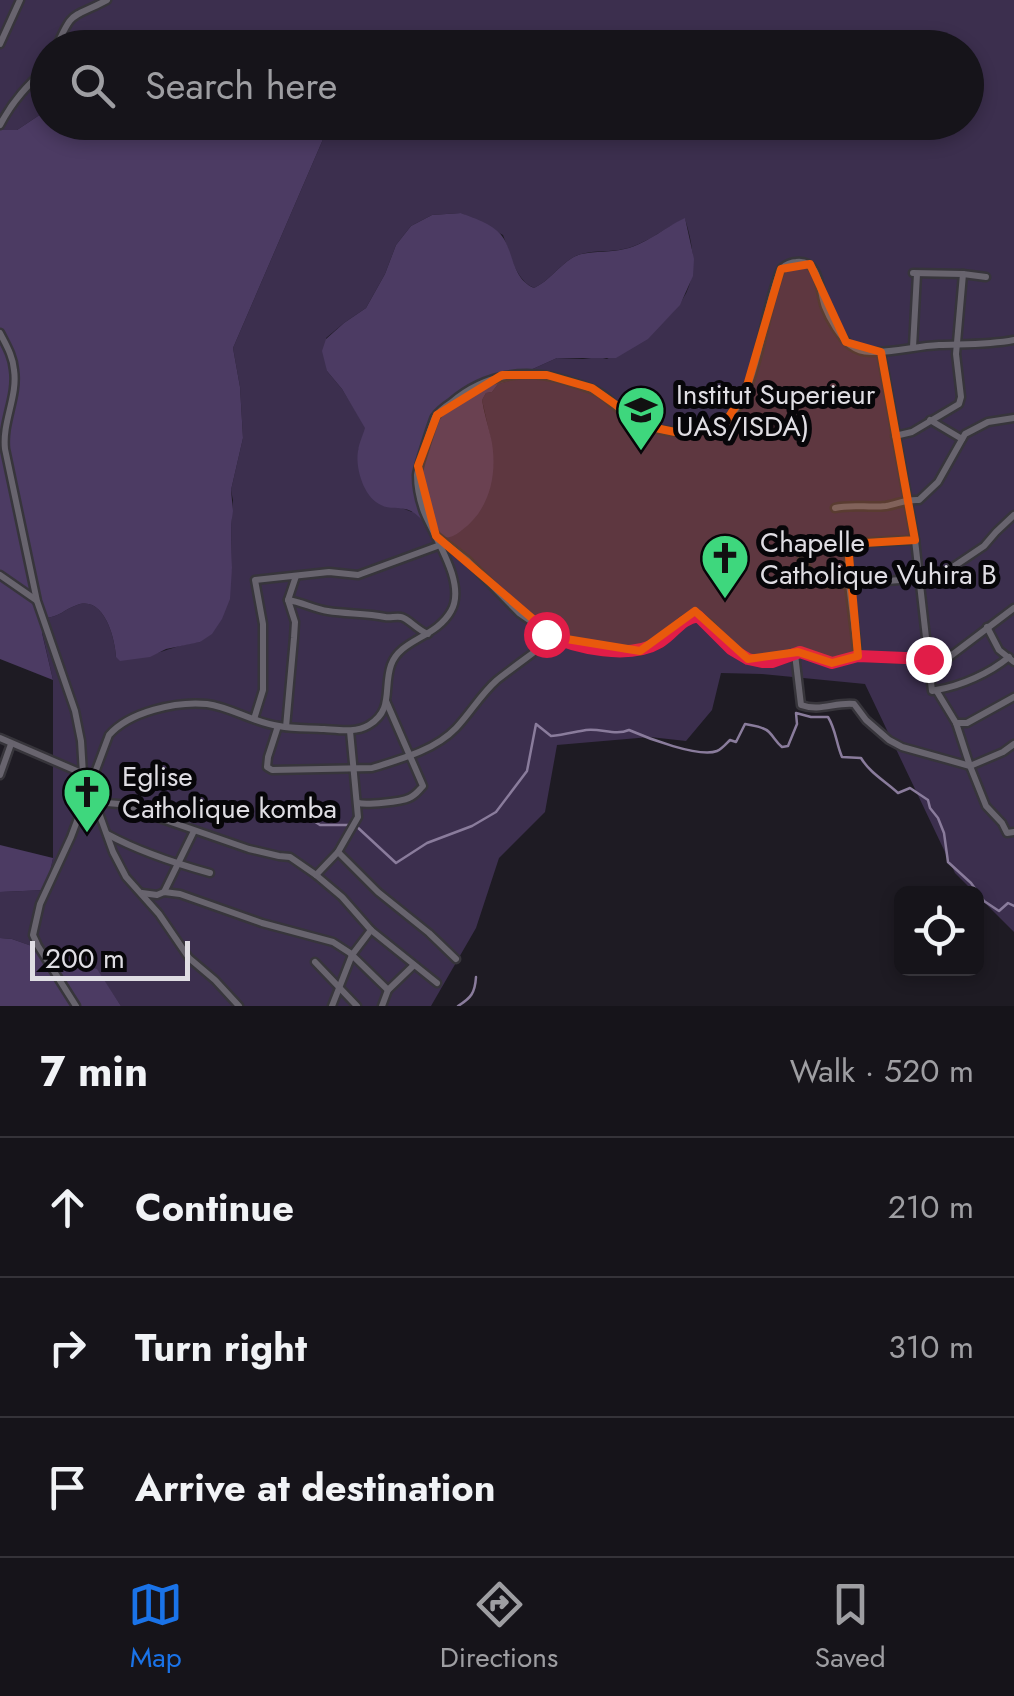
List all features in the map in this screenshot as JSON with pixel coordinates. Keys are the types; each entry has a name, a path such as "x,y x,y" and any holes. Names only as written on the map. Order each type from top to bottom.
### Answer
{"street":[{"path":"0,44 20,0"},
{"path":"63,30 68,19 78,12 107,0"},
{"path":"0,126 11,103 30,81"},
{"path":"76,1006 33,935 40,904 71,836 108,735 117,725 142,712 188,704 209,704 282,726 350,730 367,727 378,718 384,712 391,664 396,656 406,644 429,635 451,611 456,599 452,572 423,508 417,477 433,420 457,398 502,375 546,375 592,388 646,426 675,432 727,420 746,390 760,351 767,311 781,269 800,261 810,264 816,272 824,304 846,342 858,351 1014,340"},
{"path":"913,347 915,274 986,278"},
{"path":"895,436 912,432 959,404 956,364 962,274"},
{"path":"0,333 15,374 4,428 4,449 37,601 75,712 88,793 126,876 177,937 189,958 239,1006"},
{"path":"881,352 915,540 932,690 954,687 1011,660 998,650 987,627"},
{"path":"835,508 919,500 931,490 962,439 979,425 1014,418"},
{"path":"930,420 962,439"},
{"path":"802,560 810,574 826,583 938,578 984,546 1014,515"},
{"path":"436,536 519,612 554,637 603,651 640,651 660,642 684,620 698,616 731,649 748,659 772,662 800,652 832,663 858,656 944,661 1014,608"},
{"path":"828,540 834,544 869,544 915,540"},
{"path":"848,542 858,656"},
{"path":"254,719 263,690 263,624 255,580 330,572 358,576 440,545"},
{"path":"0,575 37,601"},
{"path":"296,576 288,600 294,638 282,726 268,757 269,769 372,768 408,756 442,740 496,681 554,637"},
{"path":"288,600 325,610 401,617 429,635"},
{"path":"795,654 801,704 819,709 854,704 866,720 902,748 970,766 1014,744"},
{"path":"936,690 956,723 986,806 1007,833 1014,832"},
{"path":"956,723 967,723 1014,697"},
{"path":"358,803 406,800 423,786 385,700"},
{"path":"316,874 338,852 358,817 350,730"},
{"path":"0,738 82,774 89,776 97,769"},
{"path":"0,775 11,744"},
{"path":"95,802 119,804 194,831 290,857 316,874 371,930 437,983"},
{"path":"164,892 194,831"},
{"path":"106,833 134,848 210,873"},
{"path":"338,852 456,959"},
{"path":"142,893 180,894 262,923 333,942 352,954 388,990"},
{"path":"332,1006 352,954 371,930"},
{"path":"315,962 357,1006"},
{"path":"382,1006 388,990 414,964"}],"highlighted area":[{"path":"810,264 846,342 881,352 915,540 848,544 858,656 832,663 798,652 748,659 695,611 640,651 554,637 436,536 418,466 437,415 502,375 547,375 592,388 646,426 675,432 727,420 746,389 781,269"}],"shaded area":[{"path":"0,0 1014,0 1014,932 984,902 984,886 968,886 955,873 865,684 721,673 712,710 686,741 650,737 557,745 545,812 499,858 476,928 431,1006 121,1006 96,969 0,938 0,892 46,890 53,858 53,680 42,632 46,618 77,605 94,606 106,620 116,657 139,657 200,642 232,569 231,490 243,438 233,348 323,140 984,140 984,30 30,30 30,121 17,130 0,130","holes":["461,213 503,235 518,272 534,288 577,255 628,248 685,219 692,247 688,289 666,319 607,359 557,358 517,379 498,384 482,400 491,440 412,512 387,507 358,451 366,428 327,371 326,338 366,308 396,245 411,226 432,215"]},
{"path":"30,121 30,140 323,140 233,348 243,438 231,490 230,599 222,619 212,634 200,642 166,649 150,657 120,661 101,612 94,606 77,605 46,618 42,633 53,680 0,659 0,130 17,130"},
{"path":"461,213 500,234 518,273 534,288 577,255 629,248 685,218 694,259 693,276 680,305 648,339 616,358 557,358 486,393 482,400 494,463 490,488 472,521 447,537 437,534 411,511 384,506 370,496 362,482 357,458 365,428 327,371 322,351 326,339 366,308 396,245 411,226 432,215"},
{"path":"0,845 53,858 46,890 0,892"},
{"path":"0,938 97,969 121,1006 0,1006"}],"waterway":[{"path":"259,809 306,816 320,825 355,825 396,863 427,843 496,812 527,771 536,724 551,736 586,730 629,730 673,746 709,752 719,750 730,740 736,742 745,724 767,730 782,747 788,746 797,724 796,713 828,717 842,757 861,758 898,793 910,788 928,800 944,833 948,862 984,901 999,911 1008,903 1014,906"},
{"path":"458,1006 472,994 476,977"}],"place":[{"name":"Institut Superieur UAS/ISDA)","path":"641,452"},
{"name":"Chapelle Catholique Vuhira B","path":"725,600"},
{"name":"Eglise Catholique komba","path":"87,834"}],"route":[{"path":"546,634 603,651 640,651 660,642 684,620 698,616 731,649 762,662 800,652 832,663 858,656 928,659"}]}
